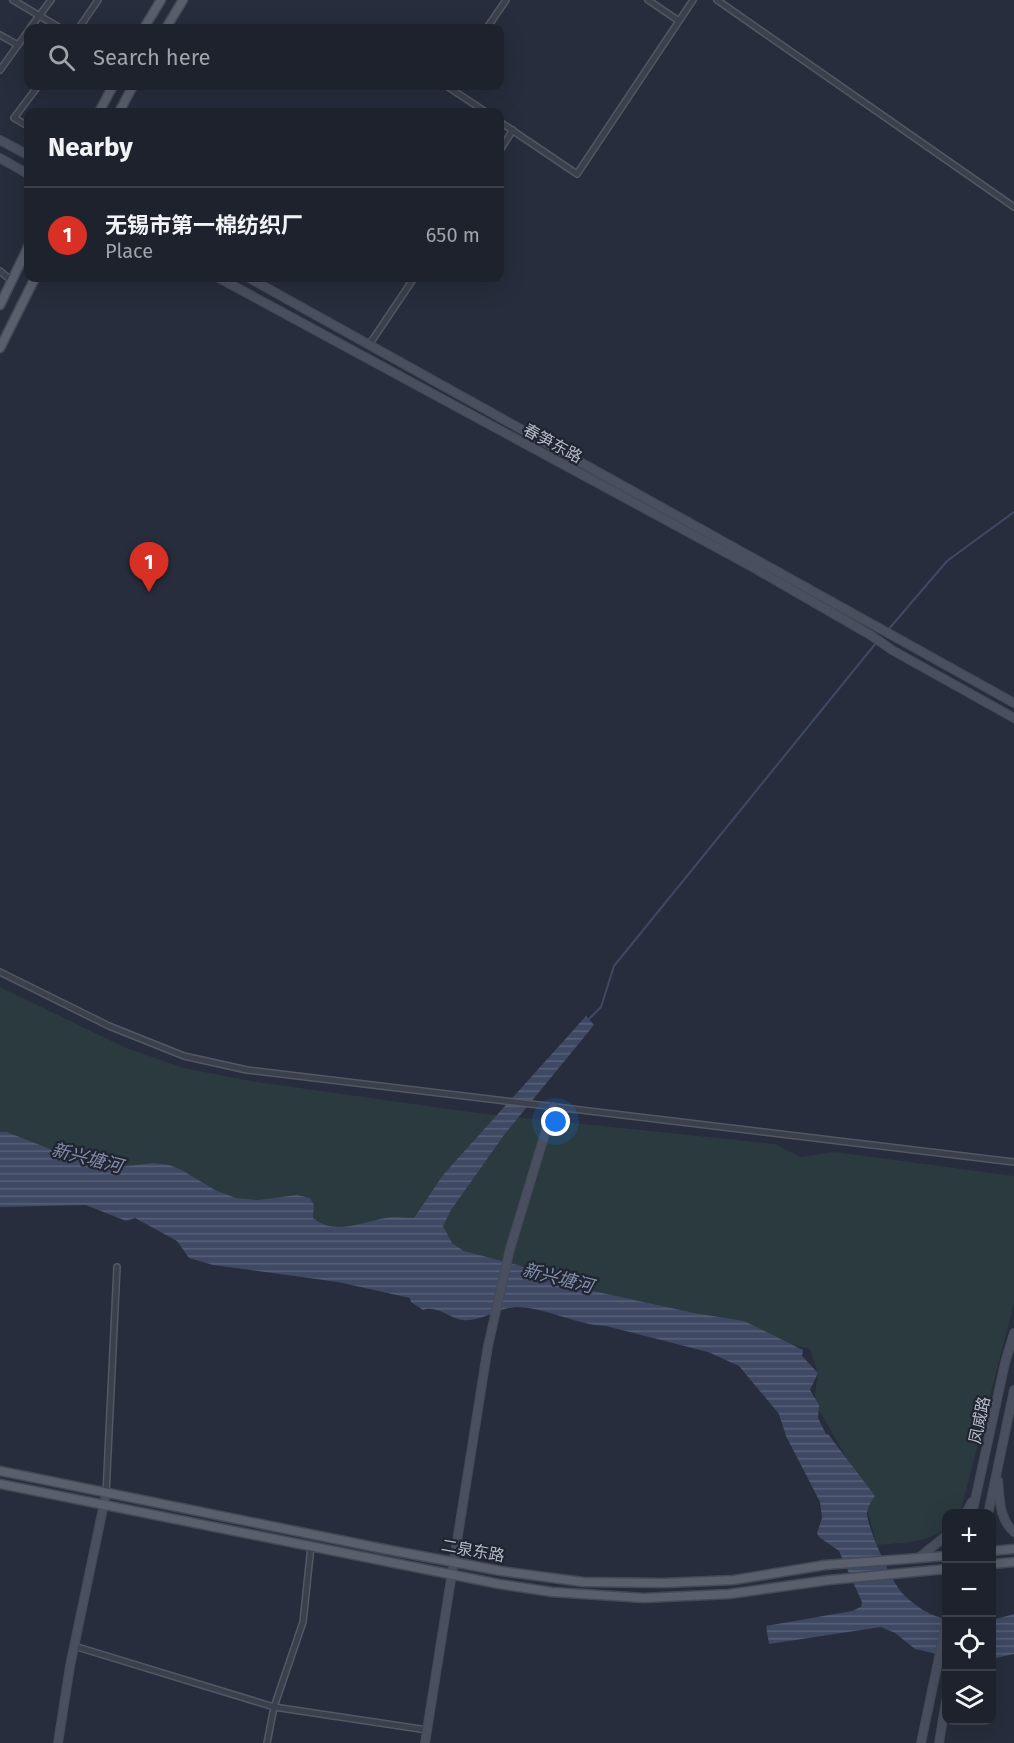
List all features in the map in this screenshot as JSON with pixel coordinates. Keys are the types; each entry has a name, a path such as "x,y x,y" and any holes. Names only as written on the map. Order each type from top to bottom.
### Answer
{"main road":[{"path":"146,24 161,0"},
{"path":"168,24 183,0"},
{"path":"101,108 111,90"},
{"path":"121,108 131,90"},
{"path":"0,140 24,152"},
{"path":"0,158 24,172"},
{"path":"0,305 24,256"},
{"path":"0,348 33,282"},
{"name":"春笋东路","path":"226,282 749,565 872,636 892,650 1014,718"},
{"name":"春笋东路","path":"256,282 1014,703"},
{"path":"425,1743 488,1346 510,1249 553,1107"},
{"name":"凤威路","path":"973,1509 1005,1363 1014,1334"},
{"name":"凤威路","path":"989,1509 1014,1390"},
{"name":"二泉东路","path":"0,1471 453,1562 584,1582 664,1583 734,1580 825,1565 942,1556"},
{"path":"997,1473 1005,1525 1014,1532"},
{"name":"二泉东路","path":"0,1484 103,1506 552,1592 644,1598 729,1594 829,1580 942,1569"},
{"path":"58,1743 74,1646 106,1494"},
{"path":"968,1509 976,1495"},
{"path":"920,1557 942,1539"},
{"path":"996,1551 1014,1549"},
{"path":"996,1564 1014,1562"},
{"path":"921,1743 942,1641"},
{"path":"939,1743 942,1725"}],"street":[{"path":"13,0 54,24"},
{"path":"33,24 51,0"},
{"path":"82,24 98,0"},
{"path":"490,24 506,0"},
{"path":"648,0 679,21"},
{"path":"504,124 577,174 693,0"},
{"path":"717,0 1014,207"},
{"path":"0,35 18,45"},
{"path":"0,70 24,37"},
{"path":"24,124 14,118 35,90"},
{"path":"453,90 480,108"},
{"path":"504,144 513,130"},
{"path":"0,271 12,281"},
{"path":"369,345 411,282"},
{"path":"0,972 109,1026 184,1056 247,1070 1014,1162"},
{"path":"106,1494 117,1267"},
{"path":"267,1743 274,1707 303,1622 311,1546"},
{"path":"74,1646 274,1707 428,1730"}],"shaded area":[{"path":"0,987 126,1048 184,1068 251,1081 477,1113 775,1144 800,1157 835,1152 1014,1176 1014,1303 961,1509 942,1509 942,1531 931,1537 877,1545 858,1477 814,1402 818,1373 810,1349 584,1289 518,1265 464,1251 452,1243 443,1226 342,1228 321,1225 313,1218 314,1205 310,1198 297,1195 258,1200 236,1198 215,1190 182,1170 117,1167 80,1156 68,1156 7,1132 0,1132"}],"water":[{"path":"586,1016 594,1025 504,1135 451,1210 443,1226 452,1243 464,1251 518,1265 584,1289 694,1313 744,1321 803,1350 802,1356 818,1373 810,1390 819,1405 818,1418 826,1434 875,1496 867,1513 868,1520 893,1579 903,1594 913,1603 934,1616 942,1618 942,1655 915,1649 895,1633 881,1627 769,1644 766,1626 852,1611 861,1607 862,1602 839,1551 819,1537 817,1533 822,1518 820,1502 786,1436 779,1414 739,1366 708,1352 606,1326 583,1323 538,1310 516,1307 476,1319 462,1320 438,1310 423,1310 411,1302 410,1298 338,1282 213,1265 189,1258 177,1241 135,1218 126,1221 86,1205 0,1207 0,1132 7,1132 68,1156 80,1156 117,1167 154,1163 169,1165 182,1170 215,1190 236,1198 258,1200 297,1195 310,1198 314,1205 313,1218 321,1223 339,1227 389,1217 414,1218 443,1175"},
{"path":"1014,1614 1014,1654 996,1658 996,1619"}],"waterway":[{"path":"888,630 947,561 1014,512"},
{"path":"588,1020 601,1007 614,966 876,643"}],"place":[{"name":"无锡市第一棉纺织厂","path":"149,592"}],"water label":[{"name":"新兴塘河","path":"87,1158"},
{"name":"新兴塘河","path":"558,1278"}]}
